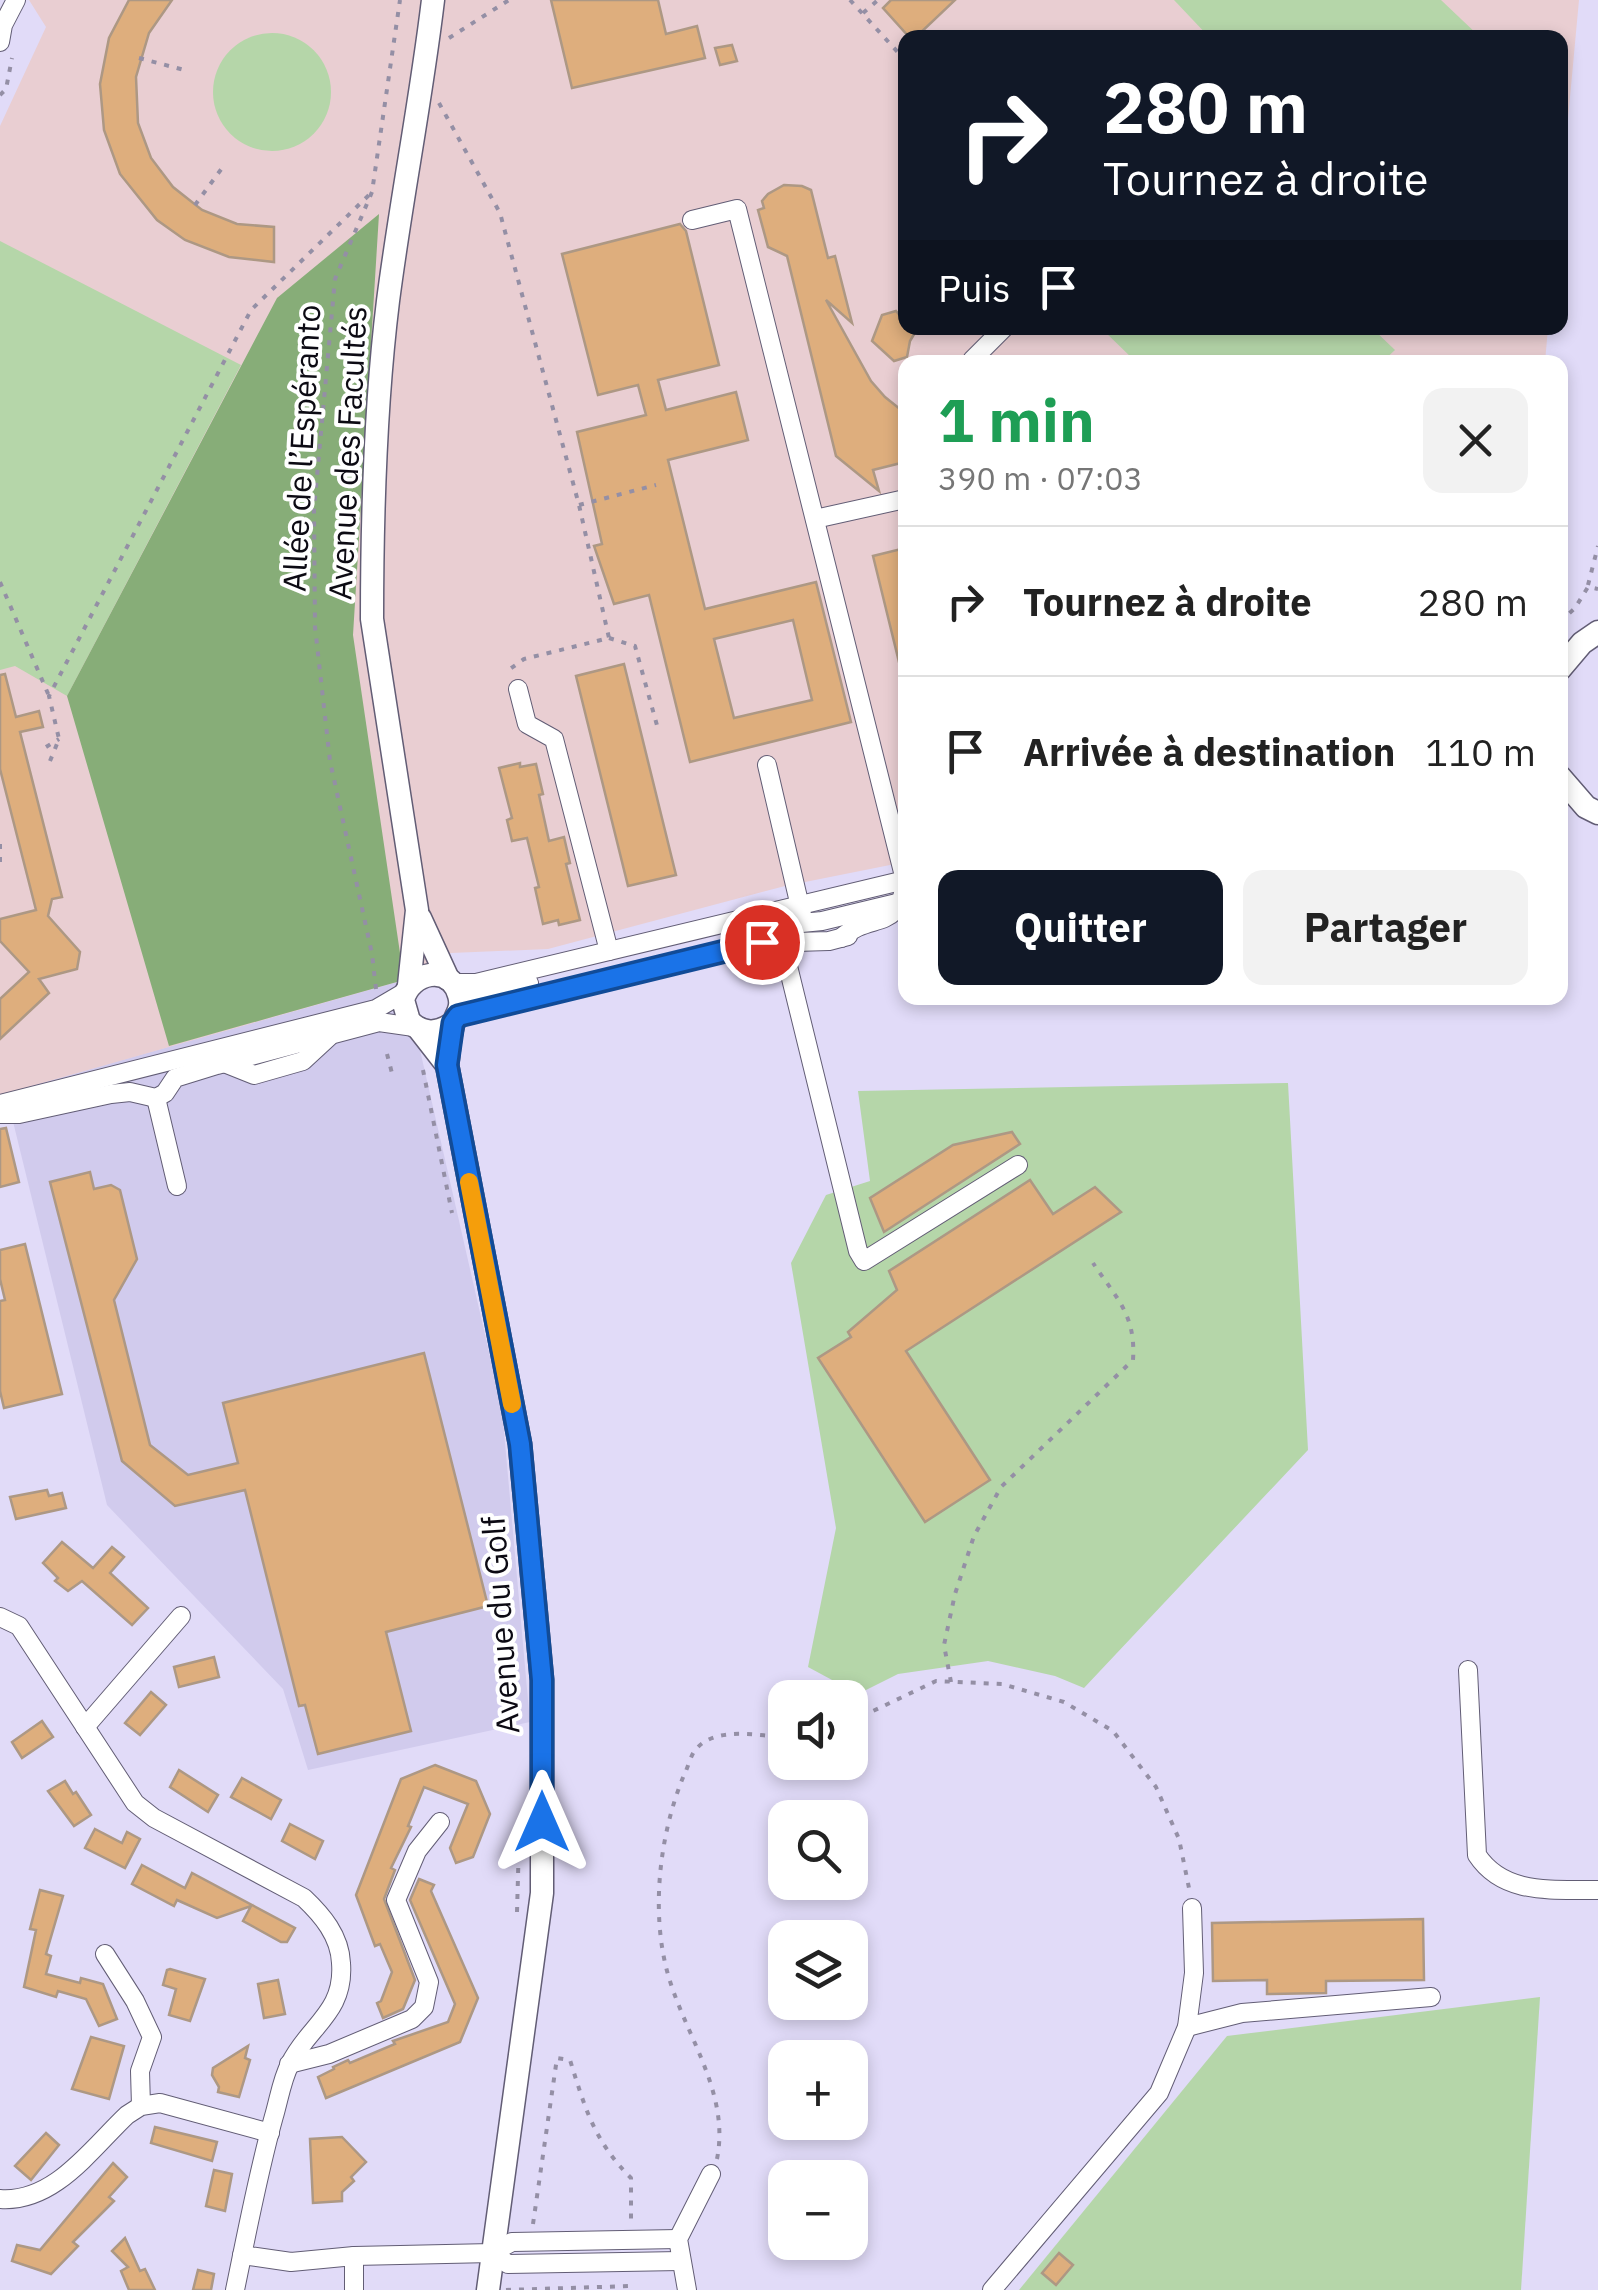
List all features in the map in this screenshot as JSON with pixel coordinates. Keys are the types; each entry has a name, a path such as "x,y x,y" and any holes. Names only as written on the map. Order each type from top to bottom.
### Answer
{"main road":[{"name":"Avenue des Facultés","path":"433,0 388,302 377,433 372,619 417,910 454,1000"},
{"path":"1568,659 1598,632"},
{"path":"1568,786 1586,807 1598,812"},
{"name":"Avenue des Facultés","path":"407,989 417,910"},
{"path":"427,974 454,1000 437,1032 417,1028 403,1008 407,989 427,974"},
{"path":"447,1065 454,1000"},
{"name":"Avenue du Golf","path":"417,1028 447,1065 520,1444 542,1680 542,1892 488,2290"}],"street":[{"path":"0,42 16,0"},
{"path":"692,220 737,209 898,852"},
{"path":"977,355 997,335"},
{"path":"815,518 898,500"},
{"path":"518,688 527,724 554,738 609,951"},
{"path":"454,1000 799,933 802,914 767,765"},
{"path":"454,1000 802,914 898,882"},
{"path":"454,1000 476,984 609,951 802,914 822,921 898,902"},
{"path":"840,938 851,929 893,916 898,909"},
{"path":"762,942 840,938 898,924"},
{"path":"762,942 784,950 858,1251 864,1261 1018,1165"},
{"path":"0,1104 376,1009 407,989"},
{"path":"0,1114 18,1114 111,1094 154,1092 183,1075 379,1022 417,1028"},
{"path":"146,1068 167,1073 154,1092"},
{"path":"146,1068 134,1080 154,1092 177,1186"},
{"path":"84,1726 181,1616"},
{"path":"0,1617 19,1626 135,1803 154,1818 304,1898 321,1914 334,1937 342,1962 339,1994 325,2021 289,2064 234,2290"},
{"path":"1468,1670 1477,1855 1501,1880 1534,1889 1598,1890"},
{"path":"289,2064 329,2054 412,2019 424,2007 429,1982 396,1900 417,1852 440,1822"},
{"path":"992,2290 1159,2093 1187,2027 1194,1973 1192,1908"},
{"path":"105,1954 136,2001 152,2036 140,2071 141,2106"},
{"path":"1187,2027 1242,2012 1431,1996"},
{"path":"0,2198 20,2200 50,2188 127,2114 141,2106 160,2102 270,2132"},
{"path":"687,2290 678,2239 711,2174"},
{"path":"242,2255 291,2262 354,2256 492,2253 512,2242 678,2239"},
{"path":"492,2253 508,2264 680,2261"},
{"path":"354,2256 354,2290"}],"path":[{"name":"Allée de l’Espéranto","path":"376,1009 372,954 330,761 316,627 314,510 335,279 372,192 400,0"},
{"path":"449,38 509,0"},
{"path":"850,0 898,52"},
{"path":"863,14 878,0"},
{"path":"139,58 188,72"},
{"path":"439,102 500,213 579,505 610,638"},
{"path":"195,205 225,164"},
{"path":"50,696 251,310 372,192"},
{"path":"579,505 656,485"},
{"path":"1568,615 1588,587 1598,546"},
{"path":"0,582 50,696 59,739 50,761"},
{"path":"1588,587 1598,589"},
{"path":"518,688 510,669 524,659 610,638 635,646 658,730"},
{"path":"46,747 59,739"},
{"path":"0,844 0,864"},
{"path":"387,1054 393,1078"},
{"path":"418,1060 453,1217"},
{"path":"951,1682 944,1645 955,1594 974,1536 1001,1487 1133,1360 1134,1335 1129,1318 1094,1262"},
{"path":"868,1713 936,1681 1002,1684 1064,1702 1112,1731 1156,1787 1179,1839 1192,1908"},
{"path":"711,2174 718,2157 721,2120 668,1976 661,1938 660,1868 674,1799 696,1748 721,1734 768,1736"},
{"path":"516,1919 520,1826"},
{"path":"546,2056 570,2060 588,2121 608,2155 631,2178"},
{"path":"532,2224 557,2058"},
{"path":"504,2290 631,2286"}],"shaded area":[{"path":"29,0 1579,0 1568,119 1568,30 898,30 898,335 1547,335 1546,355 898,355 898,863 785,886 548,949 451,953 404,980 0,1095 0,126 46,27"},
{"path":"404,980 502,1409 530,1722 308,1770 283,1689 107,1505 6,1093"}],"green space":[{"path":"1174,0 1441,0 1473,30 1202,30"},
{"path":"272,33 305,43 321,59 331,92 321,125 305,141 272,151 239,141 223,125 213,92 223,59 239,43"},
{"path":"379,214 353,635 404,980 169,1046 67,696 277,298"},
{"path":"0,241 241,365 67,696 15,666 0,670"},
{"path":"1108,335 1379,335 1395,350 1390,355 1129,355"},
{"path":"1288,1083 1308,1450 1084,1688 1055,1676 988,1661 898,1674 868,1689 868,1680 832,1680 808,1667 836,1528 791,1263 826,1195 870,1181 858,1091"},
{"path":"1540,1997 1521,2290 1019,2290 1227,2036"}],"building":[{"path":"129,0 172,0 149,33 136,77 138,123 151,158 173,187 202,210 237,224 274,227 274,262 229,257 185,240 157,220 120,174 104,130 100,84 109,38"},
{"path":"551,0 658,0 666,34 697,26 705,58 572,88"},
{"path":"891,0 955,0 923,30 903,30 883,8"},
{"path":"732,45 737,61 720,65 715,48"},
{"path":"784,185 811,190 828,258 835,256 852,323 826,300 871,381 898,407 898,464 873,470 879,491 836,456 787,256 768,247 758,210 764,208 762,201"},
{"path":"680,224 686,231 719,365 658,380 666,410 736,392 748,440 668,460 705,609 816,582 851,722 690,762 649,595 614,604 594,546 602,544 577,432 646,415 638,385 598,395 562,254","holes":["793,620 812,700 734,718 714,639"]},
{"path":"896,311 898,335 914,335 907,355 898,355 898,360 894,361 872,341 882,315"},
{"path":"898,550 898,658 873,556"},
{"path":"624,664 676,875 628,886 576,676"},
{"path":"5,674 16,717 39,711 43,727 20,732 62,897 52,899 48,916 80,952 77,969 39,979 49,993 0,1039 0,999 29,972 0,941 0,919 36,910 0,769 0,675"},
{"path":"520,763 520,767 536,764 549,841 564,837 570,863 566,864 580,920 543,924 527,838 512,841 507,820 512,818 499,768"},
{"path":"6,1128 19,1182 0,1187 0,1129"},
{"path":"1012,1132 1020,1144 884,1232 870,1198 953,1145"},
{"path":"90,1172 94,1189 111,1185 120,1190 137,1259 114,1300 150,1445 188,1475 238,1463 223,1403 424,1353 488,1606 386,1632 411,1731 318,1754 305,1705 299,1706 245,1490 175,1506 122,1461 50,1182"},
{"path":"1030,1180 1053,1214 1095,1187 1121,1212 906,1351 990,1480 925,1522 818,1358 851,1337 848,1332 897,1290 889,1271"},
{"path":"25,1244 62,1394 4,1408 0,1391 0,1301 5,1300 0,1250"},
{"path":"47,1490 49,1496 62,1493 66,1508 16,1519 10,1497"},
{"path":"62,1542 93,1568 112,1547 124,1557 110,1573 148,1608 132,1625 82,1581 68,1591 55,1581 58,1578 43,1563"},
{"path":"214,1657 219,1677 179,1687 174,1667"},
{"path":"151,1692 166,1705 140,1735 125,1723"},
{"path":"42,1721 53,1737 22,1758 12,1742"},
{"path":"435,1765 476,1781 490,1814 473,1857 456,1863 450,1848 468,1804 424,1787 408,1826 411,1827 391,1868 395,1870 384,1899 415,1980 403,2009 383,2018 377,2003 392,1972 380,1944 375,1946 356,1895 401,1779"},
{"path":"179,1770 218,1795 208,1812 170,1787"},
{"path":"242,1778 281,1800 271,1819 231,1797"},
{"path":"65,1781 91,1815 74,1826 48,1791"},
{"path":"290,1824 323,1841 315,1859 282,1841"},
{"path":"95,1829 122,1843 127,1832 140,1839 125,1868 85,1848"},
{"path":"142,1865 185,1888 192,1873 295,1928 287,1942 281,1942 243,1921 251,1906 217,1918 177,1900 174,1906 132,1884"},
{"path":"419,1879 434,1885 431,1891 478,1998 460,2042 326,2098 318,2077 333,2067 448,2022 455,2004 410,1900"},
{"path":"40,1890 63,1896 46,1954 51,1956 46,1974 103,1984 117,2019 99,2026 86,1999 58,1991 56,1997 24,1987 36,1930 30,1929"},
{"path":"1423,1919 1424,1980 1326,1981 1326,1993 1267,1994 1267,1980 1213,1981 1212,1923"},
{"path":"170,1969 205,1979 190,2021 169,2015 176,1989 163,1985"},
{"path":"278,1980 285,2014 264,2018 258,1984"},
{"path":"91,2037 124,2046 109,2099 72,2089"},
{"path":"248,2046 245,2058 250,2060 239,2097 218,2092 213,2068"},
{"path":"155,2127 217,2142 212,2161 151,2143"},
{"path":"46,2133 59,2145 31,2180 15,2166"},
{"path":"342,2137 366,2162 351,2177 354,2181 342,2192 342,2201 313,2203 310,2139"},
{"path":"113,2163 127,2177 109,2197 114,2201 73,2242 78,2246 51,2274 12,2261 17,2245 40,2250"},
{"path":"214,2170 232,2174 225,2211 206,2206"},
{"path":"125,2238 140,2271 145,2269 155,2290 129,2290 121,2271 128,2267 112,2251"},
{"path":"1059,2253 1073,2265 1056,2285 1042,2273"},
{"path":"198,2270 214,2274 211,2290 193,2290"}],"slow traffic":[{"path":"469,1182 512,1404"}],"route":[{"path":"542,1822 542,1680 520,1444 447,1065 453,1023 458,1016 762,942"}]}
